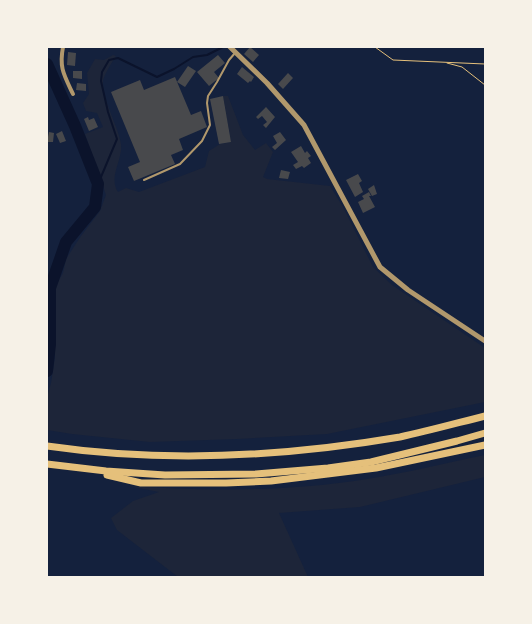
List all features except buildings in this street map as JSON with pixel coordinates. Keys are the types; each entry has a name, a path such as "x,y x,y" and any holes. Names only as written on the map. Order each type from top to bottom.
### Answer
{"highway":[{"path":"48,446 110,453 164,456 306,451 400,436 485,416"},
{"path":"47,464 106,471 165,475 256,474 328,468 371,462 485,433"},
{"path":"75,468 141,483 226,483 271,481 376,468 485,445"}],"street":[{"path":"63,47 61,56 62,70 73,94"},
{"path":"230,47 267,83 304,125 380,266 408,290 485,341"}],"lane":[{"path":"144,180 180,164 202,141 210,125 207,103 208,96 235,52"}],"path":[{"path":"375,47 393,60 485,64"},
{"path":"445,63 462,67 485,85"}],"shaded area":[{"path":"113,55 116,56 106,72 103,81 103,88 121,144 120,156 115,174 115,186 118,192 126,188 139,192 205,167 209,151 220,144 231,142 223,96 228,96 243,135 255,150 266,143 273,152 263,177 267,179 330,186 343,207 373,267 392,285 485,348 485,402 327,434 150,442 47,430 47,397 55,357 55,287 63,273 66,259 100,211 106,195 85,134 103,127 97,113 86,111 83,103 89,94 87,73 95,59 104,60"},
{"path":"485,455 485,477 360,507 279,513 308,577 178,577 117,530 111,518 133,501 159,492 128,486 188,489 248,489 307,486 382,477"}],"waterway":[{"path":"98,184 117,139 108,112 101,81 102,72 109,60 118,58 157,77 174,69 193,57 207,55 223,47"},
{"path":"47,64 75,126 98,184 95,207 66,242 50,288 50,344 47,371"}]}
